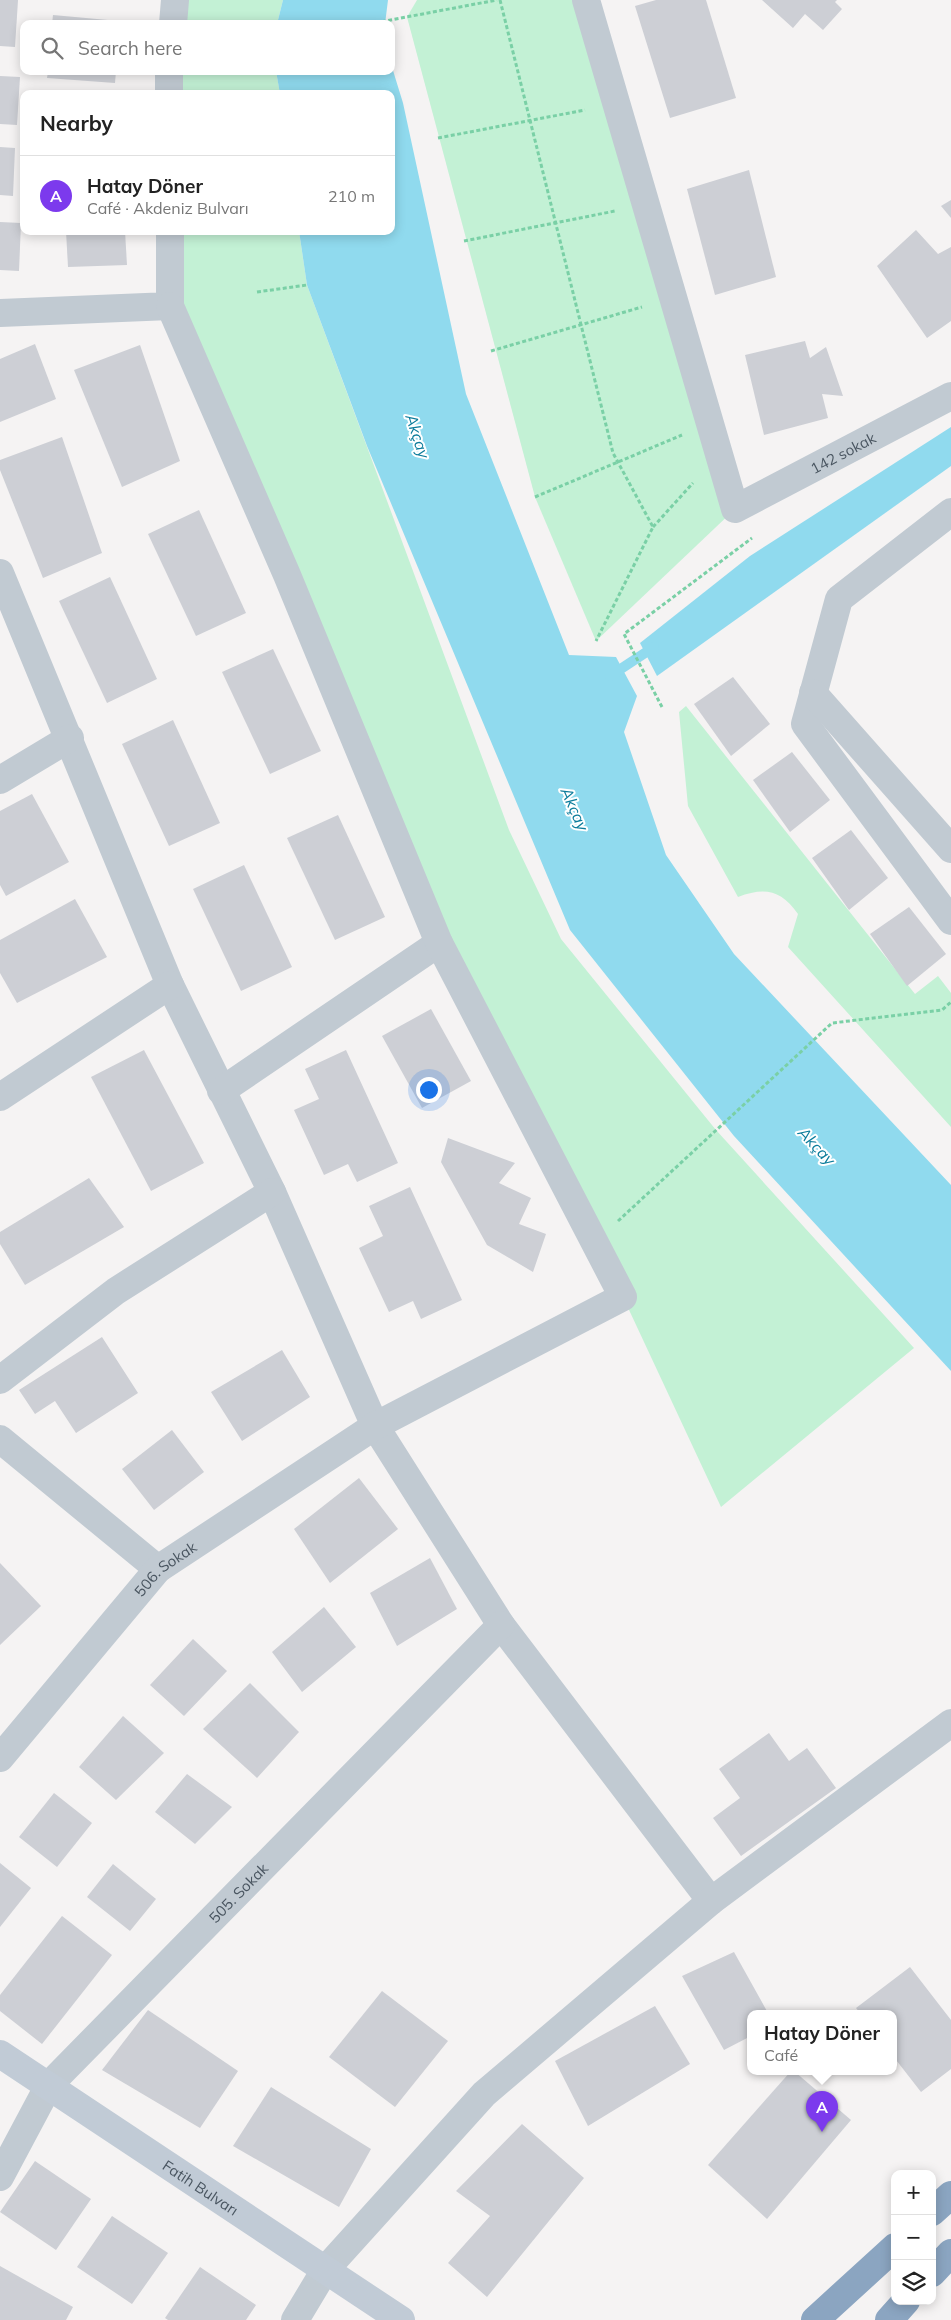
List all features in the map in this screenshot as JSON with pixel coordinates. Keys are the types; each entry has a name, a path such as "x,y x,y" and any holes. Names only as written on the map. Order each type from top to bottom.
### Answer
{"highway":[{"path":"936,2208 951,2195"},
{"path":"815,2320 891,2251"},
{"path":"936,2269 951,2252"},
{"path":"889,2320 902,2305"}],"street":[{"path":"173,20 175,0"},
{"path":"586,0 720,455"},
{"path":"170,75 170,90"},
{"path":"170,235 170,306 287,575 439,943 595,1242"},
{"path":"0,313 170,306"},
{"name":"142 sokak","path":"720,455 735,509 951,396"},
{"path":"951,512 839,599 804,724 951,921"},
{"path":"0,573 70,738 170,985 272,1192 375,1426 501,1625 711,1901"},
{"path":"814,693 951,850"},
{"path":"0,780 70,738"},
{"path":"221,1091 439,943"},
{"path":"0,1097 170,985"},
{"path":"0,1380 116,1291 272,1192"},
{"name":"506. Sokak","path":"0,1758 158,1569 375,1426 623,1297 595,1242"},
{"path":"0,1439 158,1569"},
{"name":"505. Sokak","path":"0,2177 49,2085 501,1625"},
{"path":"295,2320 325,2270 484,2094 711,1901 951,1723"},
{"name":"Fatih Bulvarı","path":"0,2054 402,2320"}],"path":[{"path":"391,20 499,0 614,453 653,527"},
{"path":"438,138 617,104"},
{"path":"464,241 647,205"},
{"path":"257,292 307,285"},
{"path":"491,351 674,297"},
{"path":"535,497 710,423"},
{"path":"596,641 653,527 720,455"},
{"path":"624,634 662,707"},
{"path":"595,1242 832,1023 942,1010 951,1002"}],"green space":[{"path":"175,0 283,0 278,20 173,20"},
{"path":"417,0 586,0 735,509 596,641 535,497 407,17"},
{"path":"169,75 277,75 279,90 169,90"},
{"path":"170,235 300,235 307,285 509,830 561,939 716,1130 914,1348 721,1507 623,1297 439,943 170,306"},
{"path":"686,706 915,994 938,976 951,993 951,1127 788,947 798,914 792,906 779,895 772,893 756,892 738,897 688,806 679,712"}],"water":[{"path":"283,0 388,0 386,20 278,20"},
{"name":"Akçay","path":"277,75 394,75 403,103 466,394 569,655 616,657 637,696 624,732 666,855 734,954 951,1185 951,1371 734,1136 570,930 367,446 307,285 300,235 395,235 395,90 279,90"},
{"path":"951,427 951,466 657,676 640,643 750,556"}],"building":[{"path":"0,0 18,0 15,47 0,46"},
{"path":"656,0 706,0 736,98 670,118 635,6"},
{"path":"762,0 837,0 835,2 842,9 823,30 805,14 793,28"},
{"path":"53,15 108,20 52,20"},
{"path":"47,75 116,75 115,83 47,78"},
{"path":"0,76 20,77 17,125 0,124"},
{"path":"0,147 15,148 13,196 0,195"},
{"path":"749,170 776,277 715,295 687,189"},
{"path":"951,200 951,218 941,206"},
{"path":"0,222 20,223 19,271 0,270"},
{"path":"916,230 938,254 951,247 951,321 927,338 877,266"},
{"path":"66,235 125,235 127,265 68,267"},
{"path":"805,341 810,358 826,347 843,396 822,394 828,418 764,435 745,355"},
{"path":"35,344 56,399 0,422 0,359"},
{"path":"140,345 180,461 122,487 74,370"},
{"path":"62,437 102,553 43,578 0,470 0,460"},
{"path":"199,510 246,613 196,636 148,534"},
{"path":"110,577 157,679 107,703 59,601"},
{"path":"273,649 321,751 270,774 222,672"},
{"path":"733,677 770,724 731,756 694,704"},
{"path":"173,720 220,823 169,846 122,744"},
{"path":"792,752 830,800 790,832 753,780"},
{"path":"32,794 69,862 6,896 0,885 0,811"},
{"path":"338,815 385,917 335,940 287,838"},
{"path":"851,830 888,878 849,910 812,858"},
{"path":"244,865 292,967 241,991 193,889"},
{"path":"75,899 107,957 17,1003 0,973 0,940"},
{"path":"909,907 946,954 907,986 870,934"},
{"path":"431,1009 471,1081 422,1108 382,1036"},
{"path":"144,1050 204,1163 151,1191 91,1077"},
{"path":"346,1050 398,1163 357,1182 348,1164 324,1175 294,1110 319,1099 305,1069"},
{"path":"448,1138 515,1163 499,1183 531,1198 519,1224 546,1234 533,1272 487,1245 441,1162"},
{"path":"89,1178 124,1227 25,1285 0,1244 0,1232"},
{"path":"410,1187 462,1300 421,1319 413,1301 389,1312 359,1248 383,1236 369,1206"},
{"path":"102,1337 138,1393 76,1433 55,1401 35,1414 19,1390"},
{"path":"282,1350 310,1397 242,1441 211,1392"},
{"path":"172,1430 204,1472 154,1510 122,1469"},
{"path":"359,1478 398,1529 330,1583 294,1529"},
{"path":"430,1558 457,1609 397,1646 370,1593"},
{"path":"0,1563 41,1606 0,1645"},
{"path":"324,1607 356,1647 302,1692 272,1652"},
{"path":"193,1639 227,1671 184,1716 150,1685"},
{"path":"250,1683 299,1732 257,1778 203,1729"},
{"path":"123,1716 164,1753 116,1800 79,1767"},
{"path":"769,1733 789,1761 807,1748 836,1788 741,1856 713,1818 740,1798 719,1769"},
{"path":"187,1774 232,1807 195,1844 155,1812"},
{"path":"54,1793 92,1823 57,1867 19,1837"},
{"path":"0,1863 31,1888 0,1927"},
{"path":"113,1864 156,1899 130,1931 87,1897"},
{"path":"62,1916 112,1955 42,2044 0,2011 0,1995"},
{"path":"734,1952 766,2010 747,2010 747,2038 724,2050 682,1976"},
{"path":"910,1967 951,2020 951,2069 921,2092 897,2061 897,2010 858,2010 856,2008"},
{"path":"382,1991 448,2041 395,2107 329,2057"},
{"path":"655,2006 690,2064 588,2126 555,2061"},
{"path":"148,2010 238,2071 200,2128 102,2070"},
{"path":"787,2075 799,2075 851,2120 767,2219 708,2165"},
{"path":"271,2087 371,2149 339,2207 233,2146"},
{"path":"522,2124 584,2178 487,2297 448,2263 490,2216 456,2191"},
{"path":"35,2161 91,2199 56,2250 0,2212"},
{"path":"112,2216 168,2253 132,2304 77,2267"},
{"path":"0,2266 73,2307 66,2320 0,2320"},
{"path":"200,2267 256,2305 246,2320 168,2320 165,2318"}],"waterway":[{"path":"610,676 654,647"}],"place":[{"name":"Hatay Döner","path":"822,2132"}]}
